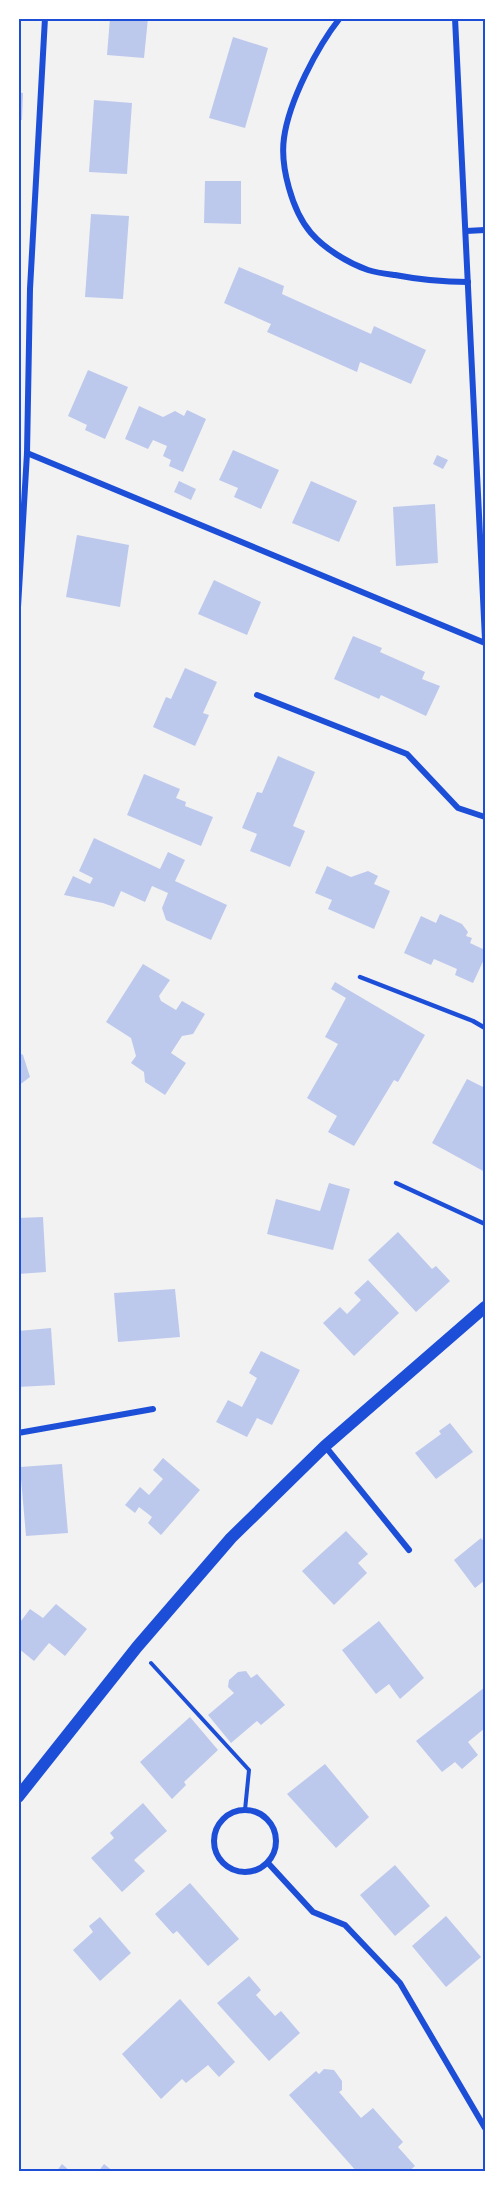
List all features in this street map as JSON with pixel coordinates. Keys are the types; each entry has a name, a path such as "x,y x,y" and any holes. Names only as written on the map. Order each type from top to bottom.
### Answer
{"main road":[{"path":"18,1797 137,1647 231,1538 325,1446 485,1307"}],"street":[{"path":"18,607 27,453 30,289 45,18"},
{"path":"340,18 327,34 291,108 284,139 285,177 293,200 311,233 338,256 369,271 436,283 468,282"},
{"path":"27,453 485,641 455,18"},
{"path":"466,231 485,230"},
{"path":"477,477 485,481"},
{"path":"257,695 407,754 458,808 485,817"},
{"path":"18,1433 153,1409"},
{"path":"325,1446 409,1550"},
{"path":"244,1810 256,1812 267,1819 274,1828 275,1847 268,1863 258,1870 246,1873 234,1871 224,1864 217,1854 214,1842 216,1830 223,1820 232,1813 244,1810"},
{"path":"268,1863 313,1912 345,1925 400,1983 485,2128"}],"lane":[{"path":"360,977 474,1021 485,1028"},
{"path":"396,1183 485,1224"}],"path":[{"path":"137,1647 249,1770 244,1810"}],"building":[{"path":"110,18 148,18 144,58 107,55"},
{"path":"233,37 268,48 245,128 209,118"},
{"path":"18,57 21,57 20,91 18,91"},
{"path":"18,92 23,93 22,120 18,120"},
{"path":"94,100 132,103 127,174 89,172"},
{"path":"205,181 241,181 241,224 204,223"},
{"path":"91,214 129,216 123,299 85,297"},
{"path":"239,267 284,286 282,294 371,334 374,326 426,350 411,384 360,362 357,372 267,332 271,324 224,303"},
{"path":"88,370 128,387 105,439 85,430 87,425 68,416"},
{"path":"139,406 163,417 175,411 184,416 187,410 206,419 183,472 169,466 171,460 163,456 167,446 153,440 148,449 125,439"},
{"path":"233,450 279,470 261,509 234,497 238,488 219,480"},
{"path":"437,455 448,460 443,469 433,464"},
{"path":"179,481 196,489 191,500 174,492"},
{"path":"311,481 357,501 339,542 292,523"},
{"path":"435,504 438,563 396,566 393,507"},
{"path":"77,535 129,545 120,607 66,597"},
{"path":"214,580 261,602 247,635 198,614"},
{"path":"353,636 382,648 380,652 425,672 422,679 440,686 426,716 381,695 379,699 334,679"},
{"path":"185,668 217,682 203,713 209,715 195,746 153,727 166,697 171,699"},
{"path":"278,756 315,772 293,826 305,831 290,867 250,851 257,834 242,828 257,792 262,793"},
{"path":"144,774 180,789 176,798 186,802 185,806 213,817 201,846 127,815"},
{"path":"94,838 160,869 168,852 185,860 175,881 227,905 211,940 166,920 162,908 168,893 152,886 145,902 121,891 114,907 64,895 73,876 90,884 93,878 79,871"},
{"path":"327,866 351,877 368,871 378,876 374,884 390,891 374,929 328,909 332,900 315,893"},
{"path":"440,914 462,924 468,932 466,936 472,938 470,943 485,950 485,957 473,983 455,975 457,969 434,959 431,965 404,953 421,916 436,923"},
{"path":"143,964 170,980 159,996 161,1001 176,1010 182,1001 205,1014 193,1034 182,1036 171,1053 186,1063 165,1095 145,1082 144,1072 131,1063 136,1056 131,1038 106,1022"},
{"path":"335,982 425,1035 398,1082 394,1080 354,1146 328,1132 337,1116 307,1098 338,1044 325,1037 346,998 331,989"},
{"path":"18,1052 23,1055 30,1077 18,1086"},
{"path":"467,1079 485,1088 485,1172 432,1143"},
{"path":"329,1183 350,1189 333,1250 267,1234 276,1199 320,1211"},
{"path":"43,1217 46,1272 18,1274 18,1218"},
{"path":"398,1232 432,1269 436,1266 450,1281 416,1312 368,1260"},
{"path":"368,1280 399,1313 354,1356 323,1323 340,1307 347,1314 361,1300 354,1293"},
{"path":"175,1289 180,1337 118,1342 114,1293"},
{"path":"51,1328 55,1385 18,1387 18,1331"},
{"path":"261,1351 300,1370 272,1425 257,1418 247,1437 216,1422 228,1400 242,1407 257,1378 249,1373"},
{"path":"450,1423 473,1452 436,1479 415,1453 441,1434 439,1431"},
{"path":"163,1458 200,1490 161,1535 148,1523 152,1517 139,1507 135,1513 125,1505 140,1487 149,1495 163,1479 153,1470"},
{"path":"62,1464 68,1533 26,1536 20,1467"},
{"path":"346,1531 368,1554 358,1563 367,1573 334,1605 302,1571"},
{"path":"481,1538 482,1540 485,1538 485,1580 475,1588 454,1560"},
{"path":"56,1604 87,1629 65,1656 49,1643 34,1661 18,1648 18,1625 30,1609 43,1618"},
{"path":"379,1621 424,1678 400,1699 389,1684 376,1694 342,1650"},
{"path":"246,1671 251,1678 257,1674 285,1705 261,1725 257,1721 231,1743 208,1715 234,1693 228,1687 229,1680 238,1672"},
{"path":"485,1687 485,1728 468,1742 478,1755 462,1769 455,1762 442,1772 416,1741"},
{"path":"190,1717 218,1750 184,1782 186,1785 172,1799 140,1762"},
{"path":"325,1764 369,1817 336,1848 287,1794"},
{"path":"143,1803 167,1831 134,1860 145,1871 122,1892 91,1858 114,1838 110,1833"},
{"path":"395,1865 430,1906 395,1936 360,1895"},
{"path":"190,1883 239,1939 208,1966 177,1931 173,1934 155,1914"},
{"path":"446,1916 481,1957 446,1987 412,1946"},
{"path":"100,1917 131,1953 100,1981 73,1950 93,1932 89,1926"},
{"path":"249,1976 261,1990 256,1995 275,2016 281,2011 300,2033 269,2061 217,2003"},
{"path":"180,1999 235,2062 219,2077 208,2065 186,2083 182,2079 161,2099 122,2054"},
{"path":"324,2069 334,2070 342,2081 342,2090 339,2092 361,2118 373,2108 403,2142 398,2147 415,2166 408,2172 357,2172 289,2095 316,2071 319,2074"},
{"path":"62,2164 71,2172 56,2172"},
{"path":"104,2164 114,2172 98,2172"}]}
